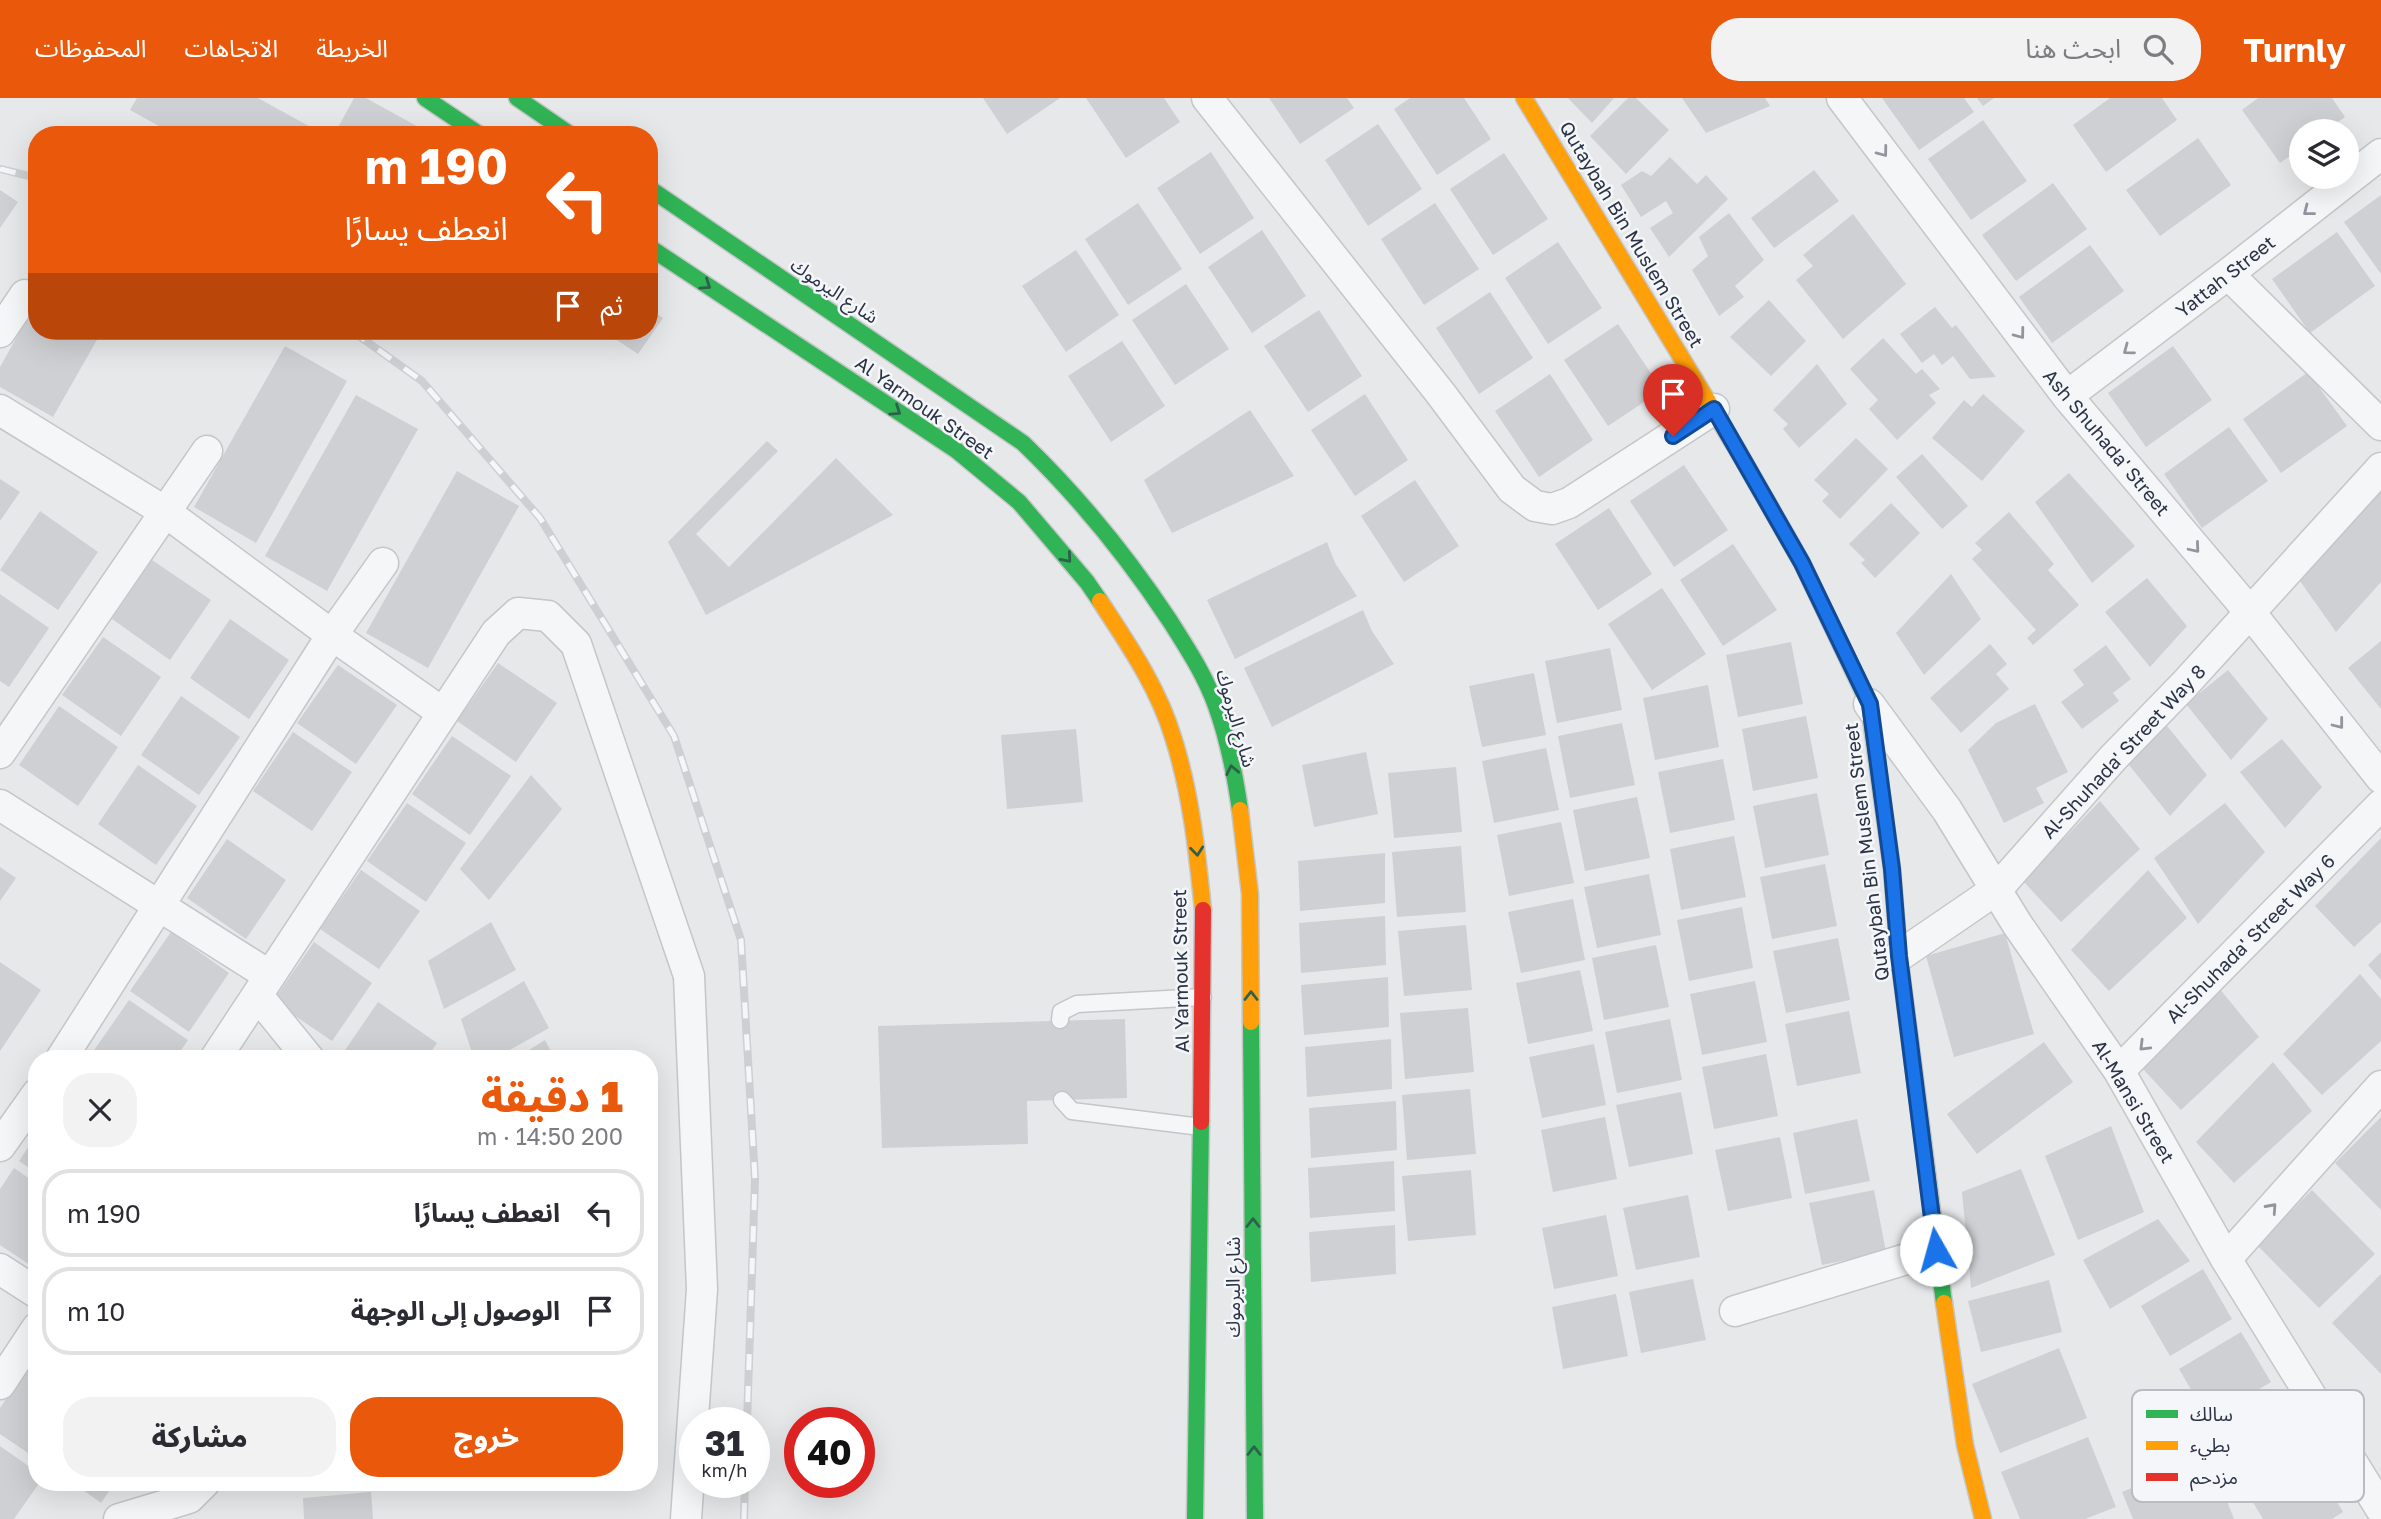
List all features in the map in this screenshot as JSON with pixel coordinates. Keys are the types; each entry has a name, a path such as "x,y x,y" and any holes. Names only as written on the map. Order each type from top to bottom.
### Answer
{"main road":[{"path":"425,98 467,126"},
{"path":"517,98 558,126"},
{"name":"Qutaybah Bin Muslem Street","path":"1524,98 1714,409 1802,563 1870,704 1936,1250 1965,1445 1983,1519"},
{"name":"شارع اليرموك","path":"658,194 1023,443 1104,526 1200,667 1217,709 1231,768 1242,824 1250,894 1255,1519"},
{"name":"Al Yarmouk Street","path":"658,253 956,450 1019,502 1087,582 1140,662 1173,735 1194,821 1204,919 1195,1519"}],"street":[{"path":"1207,98 1433,384 1512,489 1535,506 1552,509 1569,503 1714,409"},
{"name":"Ash Shuhada' Street","path":"1842,98 2067,396 2249,611 2381,778"},
{"name":"Yattah Street","path":"2067,396 2381,154"},
{"path":"2228,274 2381,425"},
{"path":"0,332 25,295"},
{"path":"0,410 164,511 443,713"},
{"path":"0,753 207,451"},
{"name":"Al-Shuhada' Street Way 8","path":"1899,956 1997,889 2381,468"},
{"path":"67,1050 332,635 383,563"},
{"path":"221,1050 496,634 518,613 548,615 576,644 689,976 702,1289 686,1519"},
{"name":"Al-Mansi Street","path":"1870,704 1947,810 2017,923 2119,1071 2226,1259 2307,1390"},
{"path":"0,805 161,905 264,986 303,1050"},
{"name":"Al-Shuhada' Street Way 6","path":"2119,1071 2381,805"},
{"path":"2226,1259 2381,1086"},
{"path":"0,1146 28,1107"},
{"path":"1735,1311 1936,1250"},
{"path":"0,1269 28,1287"},
{"path":"0,1384 28,1342"},
{"name":"Al-Mansi Street","path":"2364,1482 2381,1509"},
{"path":"118,1519 189,1499 197,1491"}],"lane":[{"path":"1060,1020 1061,1012 1076,1004 1203,997"},
{"path":"1062,1100 1072,1111 1200,1127"}],"building":[{"path":"137,98 258,98 309,126 159,126 130,110"},
{"path":"354,98 366,98 417,126 339,126"},
{"path":"983,98 1060,98 1007,134"},
{"path":"1086,98 1164,98 1180,122 1126,158"},
{"path":"1269,98 1347,98 1354,108 1300,144"},
{"path":"1410,98 1464,98 1491,139 1437,175 1394,109"},
{"path":"1568,98 1614,98 1592,123"},
{"path":"1628,98 1636,98 1669,130 1626,174 1590,136"},
{"path":"1682,98 1765,98 1770,106 1706,133"},
{"path":"1882,98 1964,98 1974,112 1919,150"},
{"path":"1977,98 1994,98 1983,106"},
{"path":"2110,98 2162,98 2177,120 2106,172 2073,125"},
{"path":"2258,98 2332,98 2345,117 2289,119 2289,157 2280,163 2242,110"},
{"path":"1983,120 2027,181 1971,220 1928,159"},
{"path":"1378,124 1422,189 1368,226 1325,160"},
{"path":"2198,138 2231,185 2160,236 2126,190"},
{"path":"1211,152 1254,218 1200,254 1157,188"},
{"path":"1504,153 1548,219 1493,255 1450,189"},
{"path":"1670,157 1697,184 1706,175 1728,199 1669,257 1650,228 1673,213 1666,201 1641,217 1621,185 1642,171 1651,176"},
{"path":"1814,170 1839,201 1774,248 1751,218"},
{"path":"2053,183 2087,229 2016,281 1982,235"},
{"path":"0,190 18,202 0,228"},
{"path":"2381,195 2381,274 2344,222"},
{"path":"1138,203 1182,269 1128,305 1085,239"},
{"path":"1435,203 1479,269 1424,305 1381,239"},
{"path":"1729,213 1764,260 1735,286 1744,297 1719,316 1692,270 1708,256 1699,237"},
{"path":"1853,214 1906,284 1843,339 1796,280 1813,266 1803,255"},
{"path":"1262,230 1306,296 1252,333 1208,267"},
{"path":"2337,232 2375,286 2310,333 2272,279"},
{"path":"1558,242 1602,308 1548,344 1505,278"},
{"path":"2090,245 2124,291 2052,343 2019,297"},
{"path":"1076,250 1119,315 1066,352 1022,286"},
{"path":"1186,284 1229,349 1175,385 1132,320"},
{"path":"1490,292 1533,358 1479,394 1436,328"},
{"path":"1769,300 1806,341 1771,376 1730,337"},
{"path":"1935,307 1952,328 1956,325 1996,377 1970,379 1953,356 1942,365 1934,354 1922,363 1900,334"},
{"path":"1319,310 1362,376 1308,412 1264,346"},
{"path":"28,317 28,340 97,340 53,417 0,387 0,367"},
{"path":"1618,324 1662,390 1608,426 1564,360"},
{"path":"1883,338 1916,374 1922,369 1940,389 1929,395 1936,403 1897,440 1869,409 1878,400 1850,369"},
{"path":"617,340 648,340 638,354"},
{"path":"1122,341 1165,406 1111,442 1068,376"},
{"path":"285,346 347,381 256,543 194,507"},
{"path":"2173,346 2212,400 2146,447 2108,393"},
{"path":"1817,364 1847,404 1799,448 1783,429 1788,424 1773,410"},
{"path":"2308,372 2347,426 2281,473 2243,419"},
{"path":"1550,374 1593,440 1539,477 1495,411"},
{"path":"1365,394 1408,460 1355,496 1311,430"},
{"path":"1983,394 2025,431 1982,481 1932,438 1964,400 1972,407"},
{"path":"356,395 418,429 327,591 265,556"},
{"path":"1250,410 1294,476 1172,533 1144,480"},
{"path":"2229,427 2268,481 2202,528 2164,474"},
{"path":"1856,438 1888,469 1840,519 1822,501 1829,494 1814,480"},
{"path":"767,441 778,451 696,534 729,567 836,458 893,515 706,615 668,542"},
{"path":"1922,454 1968,506 1942,529 1896,477"},
{"path":"1684,465 1728,530 1674,567 1630,501"},
{"path":"457,471 519,506 428,668 366,633"},
{"path":"2069,473 2135,546 2092,583 2035,502"},
{"path":"0,479 20,492 0,521"},
{"path":"1415,480 1459,546 1404,582 1361,516"},
{"path":"2381,491 2381,582 2336,632 2300,581"},
{"path":"1891,503 1920,533 1875,578 1861,563 1865,560 1849,544"},
{"path":"1609,508 1652,574 1598,610 1555,544"},
{"path":"40,511 98,552 58,610 0,570"},
{"path":"2009,512 2054,564 2048,570 2079,605 2033,645 2027,638 2036,630 1972,559 1982,550 1975,543"},
{"path":"1327,542 1335,563 1357,596 1235,659 1207,600"},
{"path":"1733,544 1777,610 1723,646 1680,580"},
{"path":"152,560 211,600 170,660 112,619"},
{"path":"1951,574 1981,619 1924,675 1896,633"},
{"path":"2147,578 2187,626 2150,667 2105,612"},
{"path":"1662,588 1706,654 1652,690 1608,624"},
{"path":"0,594 49,628 9,687 0,681"},
{"path":"1363,610 1372,631 1394,664 1272,727 1244,668"},
{"path":"230,619 289,660 249,719 190,678"},
{"path":"103,637 161,677 121,736 62,695"},
{"path":"2381,641 2381,709 2348,668"},
{"path":"1791,642 1803,704 1738,717 1726,655"},
{"path":"1990,644 2007,664 1996,674 2009,689 1961,733 1930,698"},
{"path":"2106,645 2131,679 2113,693 2119,701 2082,729 2061,702 2084,685 2073,670"},
{"path":"1610,648 1622,710 1557,723 1545,661"},
{"path":"498,663 557,703 516,762 457,721"},
{"path":"338,665 397,705 356,764 297,723"},
{"path":"2228,670 2268,719 2231,760 2186,704"},
{"path":"1534,673 1546,735 1482,747 1469,686"},
{"path":"1708,685 1719,747 1655,760 1643,698"},
{"path":"181,696 240,737 199,795 141,755"},
{"path":"2035,704 2068,772 2036,788 2044,803 2004,823 1968,750 1996,723"},
{"path":"59,706 118,747 78,806 19,765"},
{"path":"1806,716 1818,778 1753,791 1742,729"},
{"path":"1622,723 1635,785 1570,798 1558,736"},
{"path":"2167,726 2207,775 2170,816 2125,760"},
{"path":"1076,729 1083,802 1007,809 1001,735"},
{"path":"293,732 352,772 312,831 253,791"},
{"path":"452,736 511,776 470,835 412,794"},
{"path":"2282,739 2322,787 2285,828 2240,772"},
{"path":"1546,748 1559,810 1494,823 1482,761"},
{"path":"1366,752 1378,814 1314,827 1302,765"},
{"path":"1723,759 1735,820 1670,833 1658,772"},
{"path":"138,765 197,806 156,865 98,824"},
{"path":"1456,767 1462,832 1394,838 1388,773"},
{"path":"531,775 562,809 489,900 460,869"},
{"path":"1817,793 1829,855 1765,868 1753,806"},
{"path":"1637,797 1650,858 1585,871 1573,810"},
{"path":"2100,801 2140,849 2061,922 2023,881"},
{"path":"407,803 466,843 426,902 367,861"},
{"path":"2225,803 2265,852 2198,924 2154,858"},
{"path":"1561,822 1574,883 1509,896 1497,835"},
{"path":"1734,836 1746,897 1681,910 1670,849"},
{"path":"2381,838 2381,922 2354,947 2315,906"},
{"path":"227,839 286,880 246,939 187,898"},
{"path":"1461,846 1466,912 1397,917 1392,852"},
{"path":"1385,853 1385,903 1300,911 1298,861"},
{"path":"1825,864 1837,926 1772,939 1760,877"},
{"path":"0,867 16,878 0,901"},
{"path":"361,870 420,911 379,969 320,929"},
{"path":"2148,870 2187,918 2109,991 2071,950"},
{"path":"1649,874 1661,935 1597,948 1584,887"},
{"path":"1573,899 1585,960 1521,973 1508,912"},
{"path":"1742,907 1753,968 1689,981 1677,920"},
{"path":"1385,916 1386,965 1301,973 1299,923"},
{"path":"491,922 516,970 444,1009 428,961"},
{"path":"1466,925 1472,990 1404,996 1398,931"},
{"path":"171,932 229,973 189,1032 130,991"},
{"path":"2005,933 2034,1034 1954,1057 1926,956"},
{"path":"1838,938 1850,1000 1786,1013 1773,951"},
{"path":"314,942 372,983 332,1041 273,1001"},
{"path":"1656,945 1669,1007 1604,1020 1592,958"},
{"path":"2381,952 2381,980 2368,965"},
{"path":"0,962 41,990 0,1051"},
{"path":"1580,970 1593,1031 1528,1044 1516,983"},
{"path":"2360,974 2381,999 2381,1041 2322,1095 2283,1054"},
{"path":"1388,977 1389,1027 1304,1035 1301,985"},
{"path":"524,981 549,1028 510,1050 471,1050 461,1019"},
{"path":"1755,981 1767,1042 1702,1055 1690,994"},
{"path":"2219,988 2259,1037 2181,1110 2142,1068"},
{"path":"129,1000 188,1040 181,1050 94,1050"},
{"path":"378,1002 437,1043 432,1050 345,1050"},
{"path":"1468,1008 1474,1072 1405,1079 1400,1013"},
{"path":"1849,1011 1861,1073 1797,1086 1785,1024"},
{"path":"1125,1019 1127,1098 1027,1101 1028,1144 882,1148 878,1026"},
{"path":"1670,1019 1682,1080 1617,1093 1605,1032"},
{"path":"1391,1039 1392,1089 1307,1097 1305,1047"},
{"path":"545,1040 550,1050 529,1050"},
{"path":"2044,1042 2073,1082 1977,1154 1947,1114"},
{"path":"1594,1044 1606,1105 1542,1118 1529,1057"},
{"path":"1766,1054 1778,1116 1714,1129 1702,1067"},
{"path":"2273,1062 2312,1111 2234,1183 2196,1142"},
{"path":"1470,1089 1476,1154 1407,1160 1402,1095"},
{"path":"1681,1092 1693,1154 1629,1167 1616,1105"},
{"path":"1396,1101 1397,1150 1311,1158 1309,1108"},
{"path":"1605,1117 1617,1179 1553,1192 1541,1130"},
{"path":"2381,1117 2381,1210 2335,1163"},
{"path":"1857,1119 1870,1181 1805,1194 1793,1133"},
{"path":"2111,1126 2144,1212 2078,1240 2045,1156"},
{"path":"1780,1137 1792,1198 1728,1211 1715,1150"},
{"path":"28,1148 28,1167 19,1161"},
{"path":"1394,1161 1395,1211 1310,1218 1308,1168"},
{"path":"14,1168 28,1178 28,1264 0,1245 0,1189"},
{"path":"2021,1169 2055,1255 1971,1288 1962,1192"},
{"path":"1471,1170 1476,1235 1408,1241 1402,1176"},
{"path":"1874,1190 1886,1252 1822,1265 1809,1203"},
{"path":"2312,1190 2375,1254 2319,1308 2257,1245"},
{"path":"1688,1195 1700,1257 1636,1270 1623,1208"},
{"path":"1606,1215 1618,1276 1554,1289 1542,1228"},
{"path":"2158,1219 2190,1261 2110,1309 2083,1260"},
{"path":"1395,1225 1396,1274 1311,1282 1309,1232"},
{"path":"2203,1269 2232,1319 2170,1356 2141,1306"},
{"path":"2381,1274 2381,1374 2332,1323"},
{"path":"1693,1279 1706,1340 1641,1353 1629,1292"},
{"path":"2049,1280 2062,1332 1981,1352 1968,1301"},
{"path":"1616,1294 1628,1356 1563,1369 1552,1307"},
{"path":"2241,1332 2271,1382 2257,1390 2191,1390 2179,1369"},
{"path":"2059,1348 2087,1418 2000,1453 1972,1384"},
{"path":"28,1366 28,1453 0,1434 0,1408"},
{"path":"2088,1437 2116,1507 2085,1519 2020,1519 2001,1472"},
{"path":"0,1446 28,1466 28,1491 34,1491 14,1519 0,1519"},
{"path":"2132,1488 2132,1502 2227,1502 2234,1519 2133,1519 2122,1492"},
{"path":"84,1491 109,1491 101,1503"},
{"path":"371,1492 373,1519 304,1519 303,1498"},
{"path":"2253,1502 2337,1502 2343,1512 2332,1519 2263,1519"}],"railway":[{"path":"0,169 28,176"},
{"path":"365,340 422,381 540,518 674,736 741,940 755,1179 748,1407"},
{"path":"744,1519 745,1498"}],"traffic: fast":[{"path":"425,98 467,126"},
{"path":"517,98 558,126"},
{"path":"658,194 1023,443 1044,463 1119,550 1154,597 1195,662 1212,695 1220,719 1231,757 1240,810"},
{"path":"658,253 956,450 1019,502 1100,601"},
{"path":"1738,451 1802,563 1869,704 1892,869 1899,956 1944,1303"},
{"path":"1251,1022 1255,1519"},
{"path":"1195,1519 1201,1122"}],"traffic: slow":[{"path":"1524,98 1738,451"},
{"path":"1100,601 1151,683 1167,719 1189,801 1203,910"},
{"path":"1240,810 1250,894 1251,1022"},
{"path":"1944,1303 1965,1445 1983,1519"}],"traffic: jam":[{"path":"1201,1122 1203,910"}],"route":[{"path":"1673,436 1714,409 1802,563 1870,704 1936,1250"}]}
